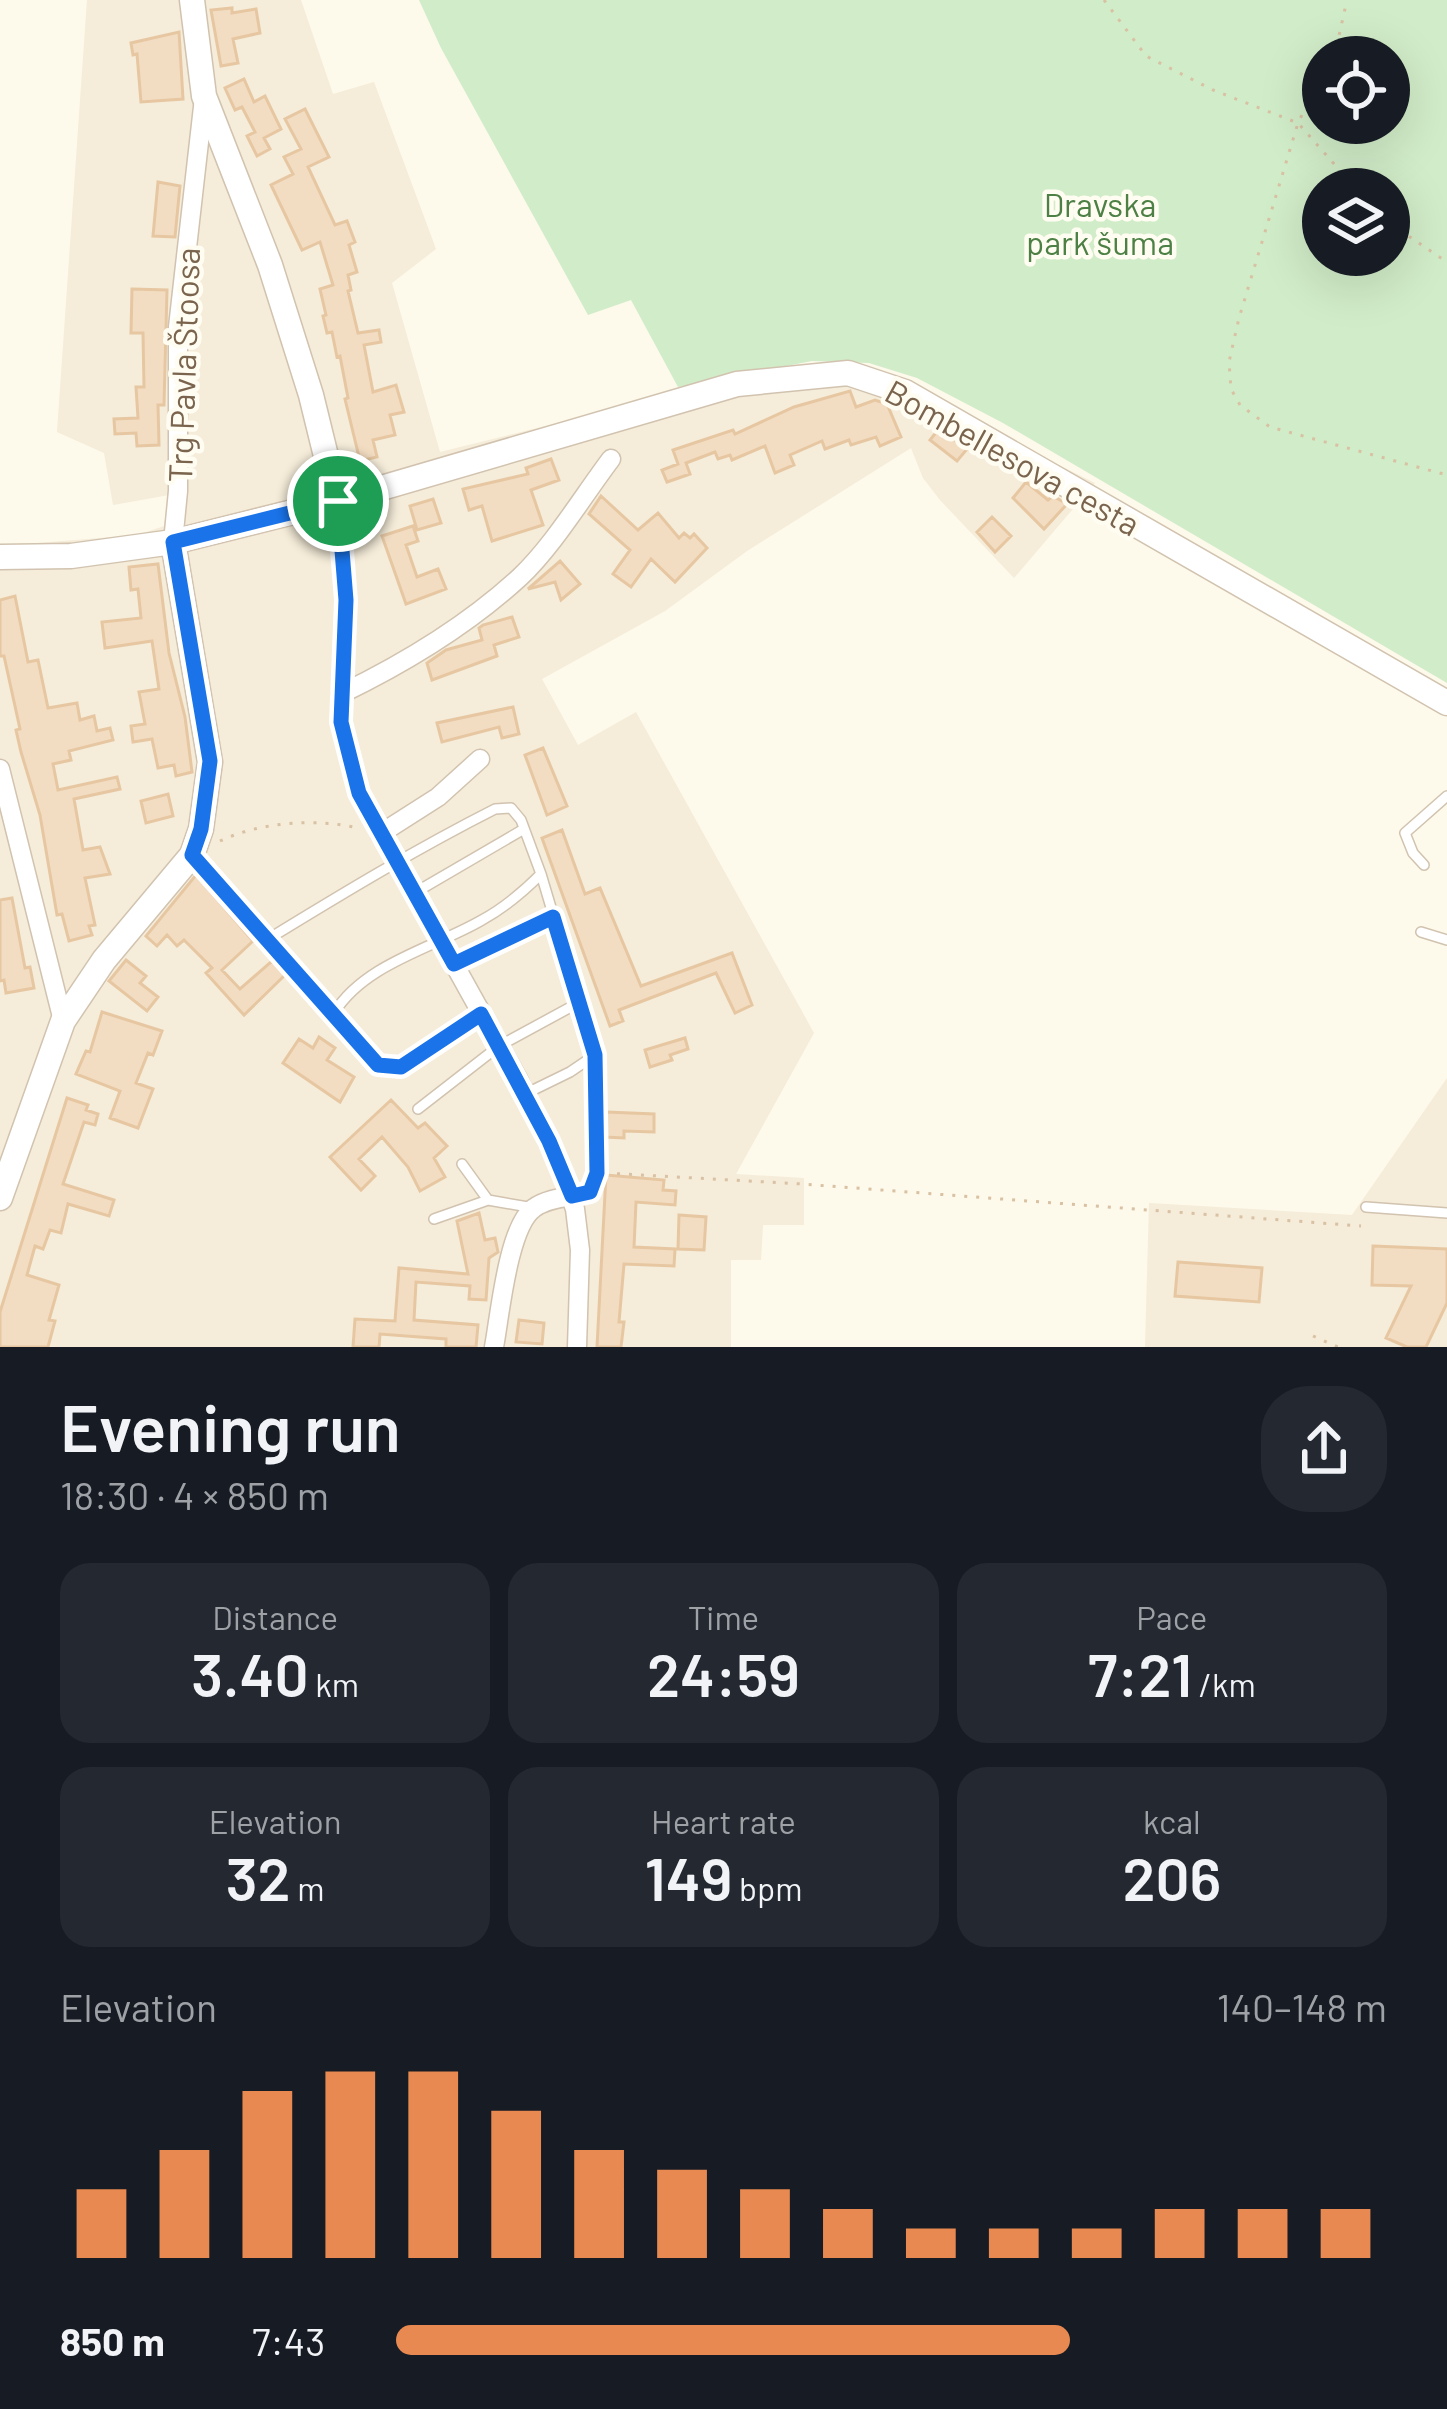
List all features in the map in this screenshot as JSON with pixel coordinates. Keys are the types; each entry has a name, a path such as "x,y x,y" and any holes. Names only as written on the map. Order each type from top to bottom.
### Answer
{"street":[{"name":"Trg Pavla Štoosa","path":"173,542 178,491 178,328 204,96 192,0"},
{"name":"Trg Pavla Štoosa","path":"204,96 270,265 338,501"},
{"name":"Bombellesova cesta","path":"338,501 737,384 848,373 924,403 1447,703"},
{"path":"341,694 416,651 521,576 611,459"},
{"path":"0,556 70,556 173,542 338,501 346,600 341,722 359,793 525,1094 572,1196 580,1250 577,1347"},
{"path":"0,1198 63,1021 104,960 192,855 201,829 210,761 173,542"},
{"path":"380,834 438,797 480,759"},
{"path":"0,769 63,1021"},
{"path":"494,1347 515,1243 534,1208 572,1196"}],"lane":[{"path":"1424,866 1413,854 1405,832 1447,796"},
{"path":"265,941 495,809 512,808 541,874 595,1055 597,1173 590,1192 572,1196"},
{"path":"416,892 524,829"},
{"path":"192,855 378,1065 401,1067 481,1014"},
{"path":"334,1012 368,977 485,919 541,874"},
{"path":"454,964 553,917"},
{"path":"1421,932 1447,940"},
{"path":"418,1109 499,1046 580,1002"},
{"path":"525,1094 595,1055"},
{"path":"462,1164 488,1200"},
{"path":"434,1219 488,1200 534,1208"},
{"path":"1366,1207 1447,1213"}],"path":[{"path":"1103,0 1146,56 1213,90 1298,123 1338,168"},
{"path":"1339,36 1347,0"},
{"path":"1302,115 1239,318 1229,362 1232,389 1240,405 1270,427 1447,475"},
{"path":"1410,237 1447,262"},
{"path":"192,855 237,833 280,825 341,824 380,834"},
{"path":"597,1173 1360,1226"},
{"path":"1313,1336 1338,1347"}],"shaded area":[{"path":"87,0 301,0 333,94 374,82 436,249 392,283 440,452 642,402 868,371 1095,483 1014,578 940,500 923,478 911,448 747,551 665,611 542,679 578,745 636,712 814,1033 736,1174 804,1178 804,1225 763,1225 761,1260 731,1260 731,1347 0,1347 0,546 138,535 164,526 169,495 113,505 104,453 57,432"},
{"path":"1447,1078 1447,1347 1145,1347 1149,1203 1352,1215"}],"green space":[{"name":"Dravska park šuma","path":"419,0 1447,0 1447,683 1003,423 917,378 869,363 812,361 678,387 631,300 588,315"}],"building":[{"path":"232,8 232,13 256,9 260,33 233,39 238,63 221,66 211,10"},
{"path":"179,32 183,99 141,102 137,54 133,55 131,43"},
{"path":"244,79 254,102 265,96 281,129 264,138 270,149 257,156 247,136 255,132 242,107 235,110 225,88"},
{"path":"305,109 329,157 308,167 335,225 347,221 355,242 349,245 357,272 348,275 348,291 358,333 379,330 381,342 364,345 373,392 396,385 404,412 390,415 395,435 373,440 377,457 360,461 340,356 323,316 320,289 333,285 320,242 302,250 271,185 293,174 284,157 301,149 285,119"},
{"path":"158,182 180,186 175,237 153,236"},
{"path":"132,289 167,290 159,445 137,446 136,433 115,434 114,419 138,418 136,387 144,387 143,333 131,333"},
{"path":"850,391 856,407 875,400 887,404 901,437 880,446 876,437 825,449 822,441 790,455 794,465 775,473 765,446 732,460 730,455 718,459 715,452 686,463 690,474 667,482 662,470 678,464 673,450 733,430 735,434 794,407"},
{"path":"938,430 968,448 957,461 930,440"},
{"path":"551,459 559,480 531,490 543,525 492,541 482,506 469,510 463,489 528,474 526,468"},
{"path":"1026,482 1048,500 1053,496 1067,504 1044,529 1013,498"},
{"path":"601,496 638,530 658,513 679,538 694,534 707,548 675,582 651,559 631,587 613,574 630,550 589,514"},
{"path":"433,499 441,523 417,530 410,506"},
{"path":"992,517 1011,536 995,552 977,532"},
{"path":"413,526 418,541 406,545 417,577 438,569 446,589 406,604 382,536"},
{"path":"560,561 580,584 561,600 555,582 528,589"},
{"path":"158,564 192,772 176,776 174,765 158,768 152,739 133,742 131,726 145,724 139,692 159,689 152,641 105,648 102,622 141,618 138,589 131,590 129,567"},
{"path":"15,596 28,662 38,660 48,708 77,703 80,720 94,716 97,731 110,728 113,740 69,751 71,760 53,764 58,790 117,777 120,789 74,799 83,850 100,847 110,874 85,878 95,925 89,926 92,935 69,941 62,914 57,915 40,815 16,730 20,729 4,656 0,656 0,600"},
{"path":"512,617 519,637 494,645 497,656 432,680 427,663 446,650 482,640 479,628 483,625"},
{"path":"513,707 519,734 502,738 499,727 442,742 437,723"},
{"path":"543,748 567,806 547,815 525,755"},
{"path":"168,794 173,816 146,823 141,801"},
{"path":"562,830 585,894 600,888 641,986 732,953 752,1005 735,1013 716,973 619,1010 623,1021 610,1026 542,838"},
{"path":"196,875 253,941 222,970 240,989 272,961 285,975 244,1015 206,973 212,968 184,940 177,946 167,935 157,946 146,936"},
{"path":"12,898 25,968 30,967 34,988 6,993 4,980 0,981 0,900"},
{"path":"126,960 146,976 140,983 158,997 147,1011 109,981"},
{"path":"102,1012 162,1031 136,1083 153,1089 138,1128 110,1118 120,1091 76,1074 86,1051 90,1052"},
{"path":"319,1037 335,1048 327,1060 354,1077 340,1102 283,1063 299,1039 313,1048"},
{"path":"685,1038 688,1049 650,1067 645,1050"},
{"path":"67,1098 98,1114 95,1125 84,1122 63,1184 114,1200 109,1216 68,1204 61,1233 50,1230 43,1249 35,1246 27,1275 59,1285 49,1320 55,1321 48,1347 0,1347 0,1312"},
{"path":"391,1100 418,1128 425,1123 447,1146 434,1158 445,1177 420,1191 408,1167 382,1137 359,1159 375,1176 361,1190 330,1157"},
{"path":"606,1112 654,1114 654,1132 624,1131 624,1138 605,1137"},
{"path":"606,1175 664,1180 663,1190 676,1191 675,1205 636,1202 634,1247 675,1249 674,1266 624,1264 621,1347 597,1347"},
{"path":"479,1213 485,1240 495,1238 498,1252 489,1258 486,1300 469,1299 470,1286 416,1282 414,1320 478,1325 476,1347 446,1347 446,1339 380,1334 379,1347 353,1347 355,1319 395,1321 399,1268 468,1274 457,1221"},
{"path":"679,1215 706,1217 704,1250 678,1249"},
{"path":"1373,1246 1447,1249 1447,1303 1426,1347 1407,1347 1386,1338 1411,1286 1372,1285"},
{"path":"1178,1262 1262,1268 1259,1302 1175,1296"},
{"path":"519,1320 544,1323 542,1344 516,1342"}],"route":[{"path":"338,501 346,600 341,722 359,793 454,964 553,917 595,1055 597,1173 590,1192 572,1196 518,1079 481,1014 401,1067 378,1065 192,855 201,829 210,761 173,542 338,501"}]}
